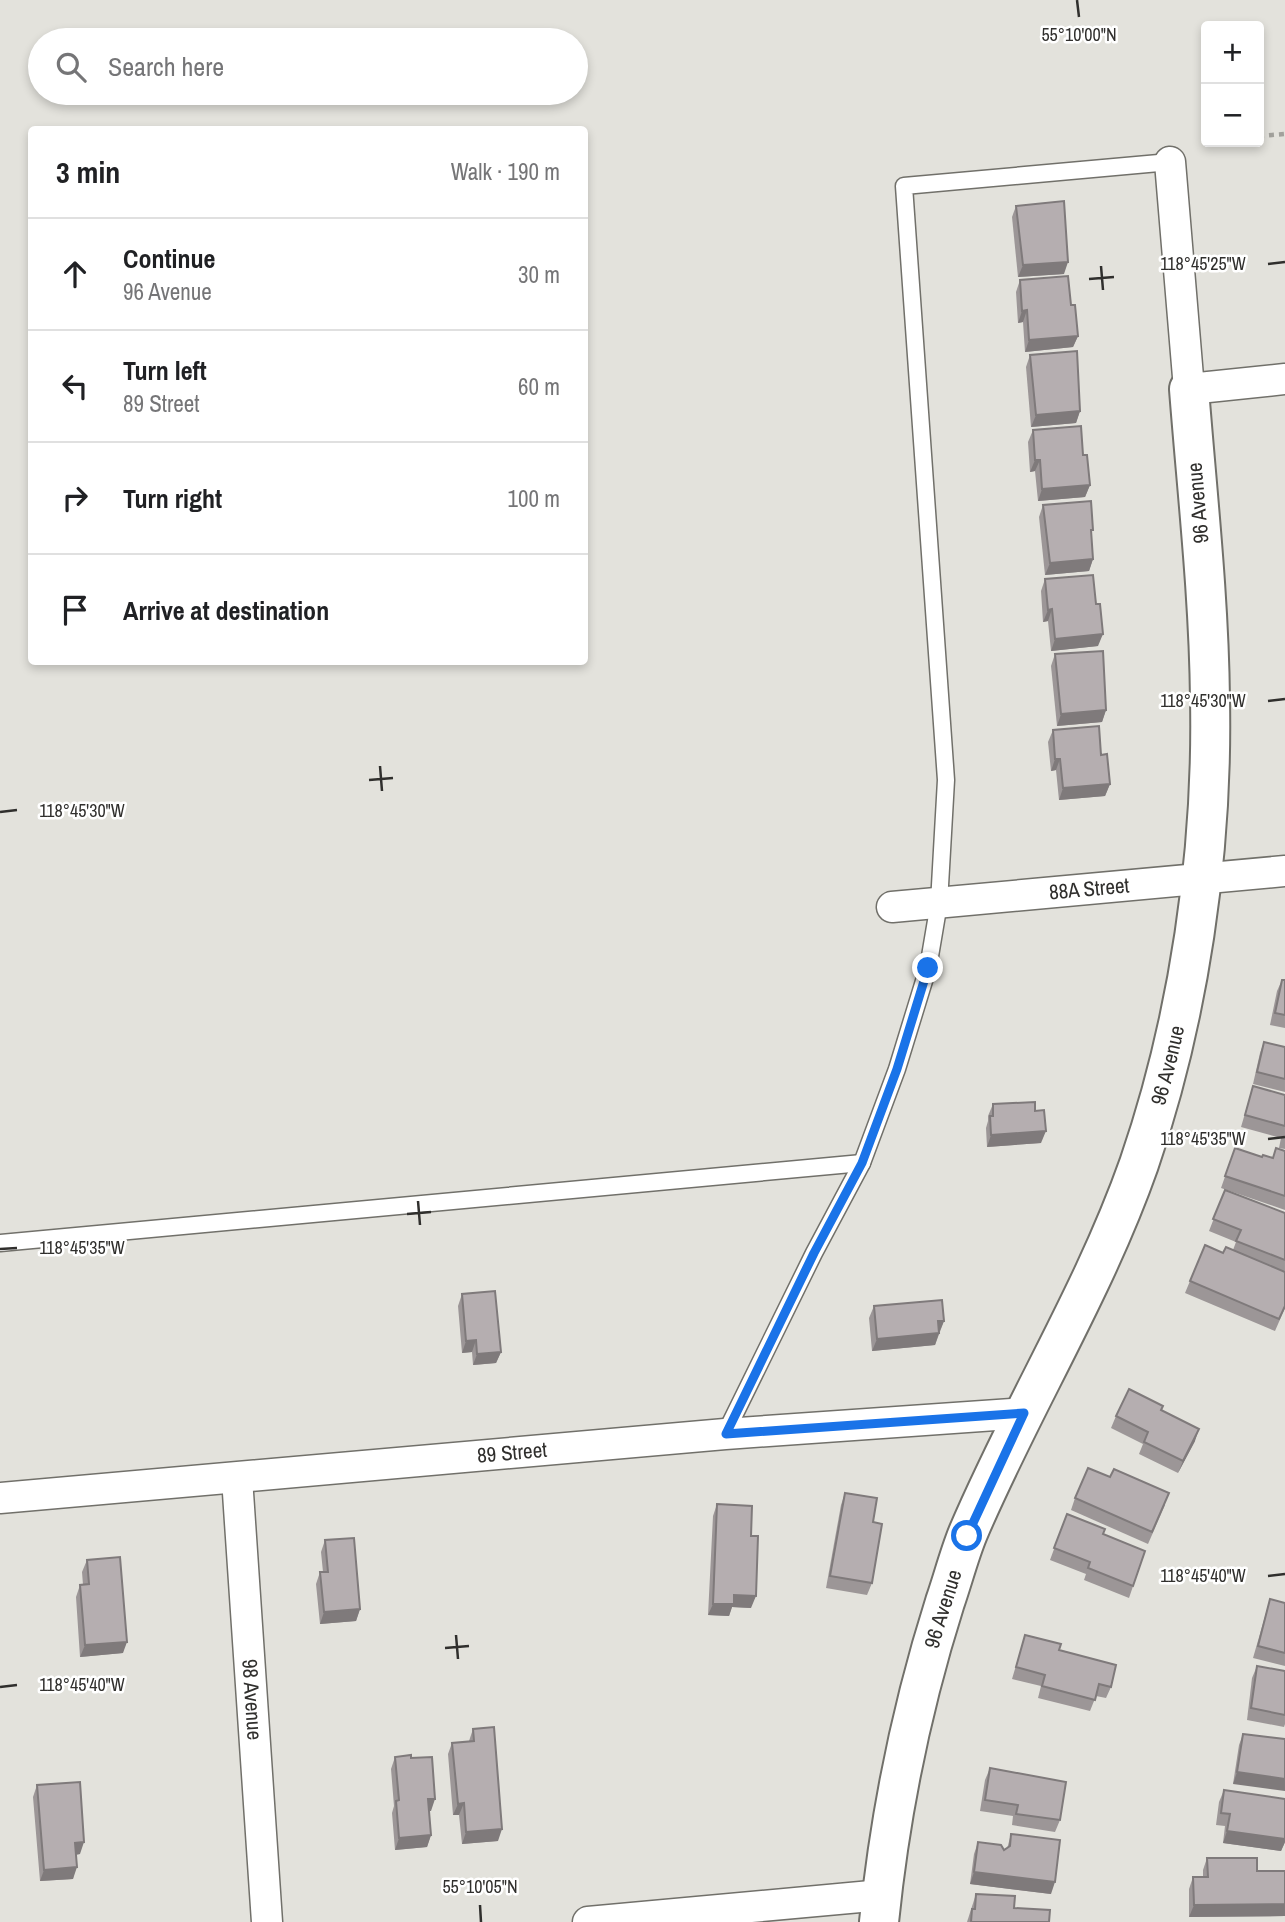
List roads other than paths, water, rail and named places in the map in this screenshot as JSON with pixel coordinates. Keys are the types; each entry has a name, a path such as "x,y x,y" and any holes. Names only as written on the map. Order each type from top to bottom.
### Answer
{"street":[{"name":"96 Avenue","path":"881,1909 894,1805 914,1712 933,1640 967,1536 1116,1223 1139,1162 1164,1079 1184,992 1201,879 1209,785 1210,701 1206,611 1170,162"},
{"path":"1189,389 1285,379"},
{"name":"88A Street","path":"892,907 1285,871"},
{"name":"89 Street","path":"0,1499 726,1434 1024,1413"},
{"name":"98 Avenue","path":"237,1478 267,1922"},
{"path":"588,1922 881,1909"}],"lane":[{"path":"726,1434 814,1253 862,1163 897,1069 928,968 939,903 946,780 904,186 1170,162"},
{"path":"0,1243 862,1163"}]}
